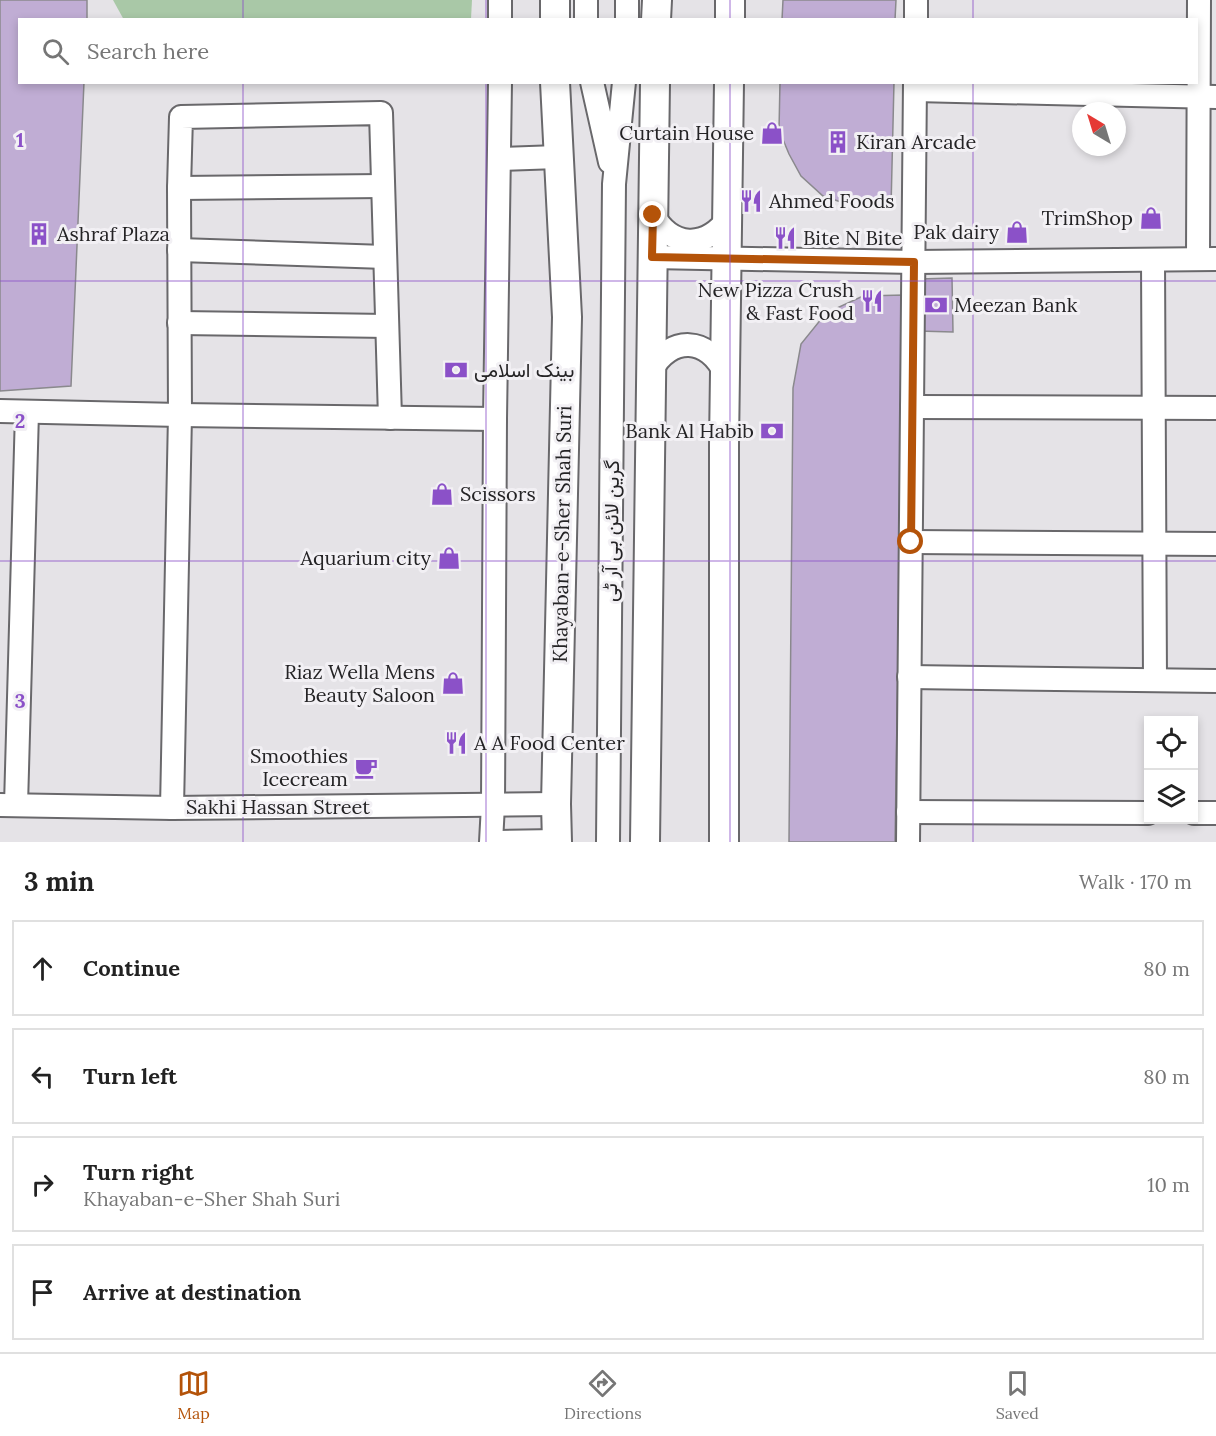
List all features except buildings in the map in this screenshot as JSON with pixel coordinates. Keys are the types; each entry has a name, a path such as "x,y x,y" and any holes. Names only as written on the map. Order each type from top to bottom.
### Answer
{"main road":[{"path":"555,0 555,18"},
{"path":"656,18 657,0"},
{"path":"730,0 730,18"},
{"name":"Khayaban-e-Sher Shah Suri","path":"555,84 567,317 557,842"},
{"path":"645,842 655,84"},
{"path":"724,842 725,374 729,84"}],"street":[{"path":"500,0 500,18"},
{"path":"586,0 586,18"},
{"path":"627,0 627,18"},
{"path":"916,0 916,18"},
{"path":"652,257 914,262 1207,259 1207,97 1199,0"},
{"path":"491,842 500,84"},
{"name":"گرین لائن بی آر ٹی","path":"592,84 614,184"},
{"name":"گرین لائن بی آر ٹی","path":"608,842 614,184 624,84"},
{"path":"908,842 915,86 1207,97"},
{"path":"172,808 180,416 181,117 381,113 390,418"},
{"path":"500,159 558,157"},
{"path":"179,188 383,186"},
{"path":"653,215 670,235 682,240 696,241 714,233 728,219"},
{"path":"179,250 385,257"},
{"path":"1153,260 1155,680"},
{"path":"179,323 387,326"},
{"path":"651,371 666,351 690,345 712,354 720,363 725,374"},
{"path":"912,407 1216,408"},
{"path":"0,411 180,416 495,419"},
{"path":"8,805 27,412"},
{"path":"911,542 1216,544"},
{"path":"909,677 1216,681"},
{"name":"Sakhi Hassan Street","path":"8,805 172,808 556,804"},
{"path":"908,812 1144,813"},
{"path":"1198,813 1216,813"},
{"path":"499,842 557,842"}],"green space":[{"path":"113,0 472,0 471,18 123,18"}],"place":[{"name":"Curtain House","path":"772,133"},
{"name":"Kiran Arcade","path":"838,142"},
{"name":"Ahmed Foods","path":"751,201"},
{"name":"TrimShop","path":"1151,218"},
{"name":"Pak dairy","path":"1017,232"},
{"name":"Ashraf Plaza","path":"39,234"},
{"name":"Bite N Bite","path":"785,238"},
{"name":"New Pizza Crush & Fast Food","path":"872,301"},
{"name":"Meezan Bank","path":"936,305"},
{"name":"بینک اسلامی","path":"456,370"},
{"name":"Bank Al Habib","path":"772,431"},
{"name":"Scissors","path":"442,494"},
{"name":"Aquarium city","path":"449,558"},
{"name":"Riaz Wella Mens Beauty Saloon","path":"453,683"},
{"name":"A A Food Center","path":"456,743"},
{"name":"Smoothies Icecream","path":"366,768"}],"route":[{"path":"653,215 652,257 914,262 911,542"}]}
